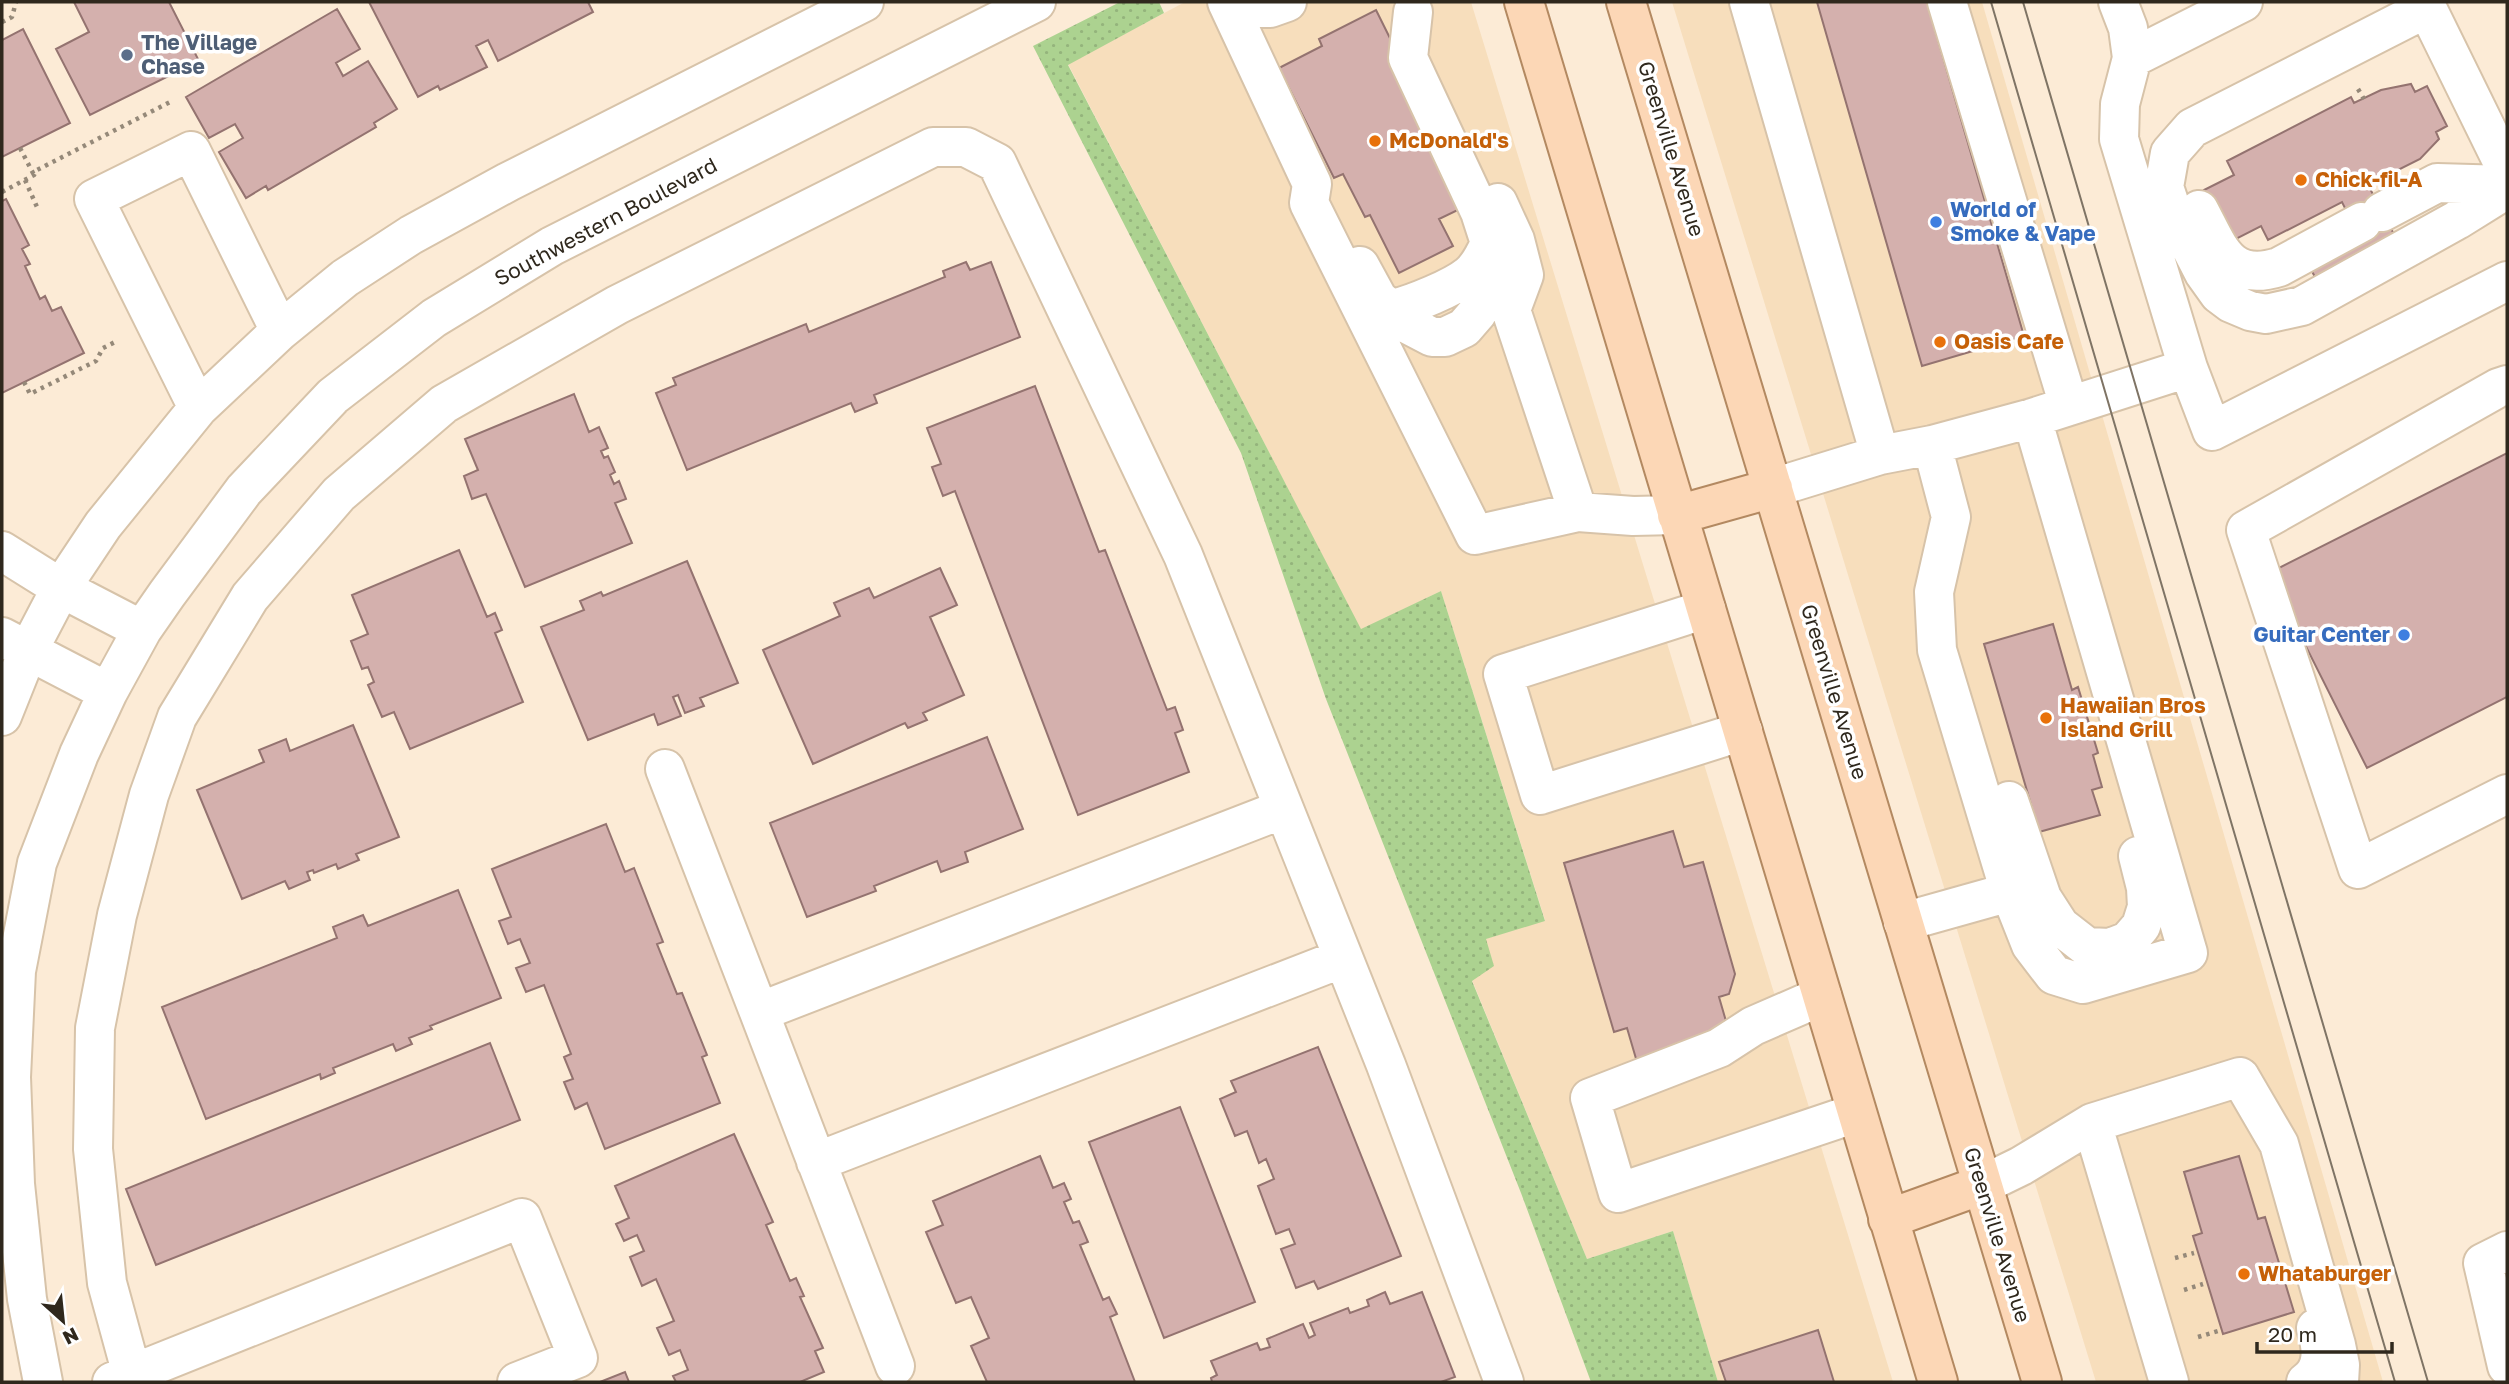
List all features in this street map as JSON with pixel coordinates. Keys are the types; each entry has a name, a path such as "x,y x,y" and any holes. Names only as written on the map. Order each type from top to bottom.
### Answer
{"main road":[{"path":"1524,2 1938,1382"},
{"name":"Greenville Avenue","path":"1626,2 2042,1382"},
{"path":"1677,515 1773,488"},
{"path":"1888,1219 1982,1185"}],"street":[{"path":"2,716 15,644 61,588 103,525 198,408 280,331 345,278 411,235 520,176 864,2"},
{"name":"Southwestern Boulevard","path":"43,1382 27,1299 15,1184 10,1077 16,971 37,863 79,754 107,692 142,630 253,480 333,396 434,318 552,246 1036,2"},
{"path":"1287,2 1270,8 1229,5 1311,184 1327,197 1378,299 1393,309 1414,303 1469,275 1482,260 1490,243 1480,212 1408,58 1413,7"},
{"path":"1749,2 1881,455"},
{"path":"1947,2 2069,406"},
{"path":"2119,2 2128,28 2132,58 2120,104 2119,139 2188,368 2212,431 2507,281"},
{"path":"2132,58 2244,2"},
{"path":"1413,7 1424,49 1515,240 1524,275 1511,310 1578,512"},
{"path":"2428,11 2507,171"},
{"path":"2428,11 2192,128 2170,153 2164,187 2172,211 2204,274 2218,294 2250,311 2266,314 2302,306 2457,220 2507,187"},
{"path":"2428,11 2222,133 2199,153 2189,174 2187,185 2194,202 2223,254 2235,265 2250,272 2278,267 2437,183 2507,187"},
{"path":"517,1382 578,1358 522,1218 173,1371 126,1380 107,1283 93,1149 94,1028 117,915 154,782 177,718 250,597 339,494 444,404 617,305 902,160 933,147 955,147 966,148 997,163 1182,555 1386,1065 1504,1382"},
{"path":"198,408 94,199 191,151 280,331"},
{"path":"1311,184 1308,203 1475,535 1578,512 1633,516 1677,515"},
{"path":"1773,488 1881,455 1932,445 2032,418 2188,368"},
{"path":"2507,385 2246,530 2358,869 2507,794"},
{"path":"1932,445 1951,517 1934,592 1937,650 2010,892 2031,945 2054,975 2083,985 2188,953 2032,418"},
{"path":"2,551 61,588 142,630"},
{"path":"1934,592 1958,642 2042,898 2060,926 2087,947 2110,948 2128,942 2141,926 2147,907 2141,868 2099,710 2107,675"},
{"path":"1706,609 1503,674 1539,794 1743,731"},
{"path":"15,644 107,692"},
{"path":"665,769 895,1366"},
{"path":"759,1012 1283,809"},
{"path":"1903,922 2010,892"},
{"path":"816,1162 1343,958"},
{"path":"1822,996 1753,1026 1719,1048 1590,1098 1618,1193 1856,1114"},
{"path":"1982,1185 2021,1166 2092,1123 2241,1077"},
{"path":"2241,1077 2320,1341 2321,1362 2312,1378 2306,1382"},
{"path":"2241,1077 2279,1144 2336,1345 2340,1365 2339,1382"},
{"path":"2092,1123 2169,1382"},
{"path":"2507,1251 2483,1263 2507,1366"}],"path":[{"path":"2,22 12,17 16,2"},
{"path":"2,192 34,175 37,170 172,101"},
{"path":"20,148 34,175"},
{"path":"25,180 37,207"},
{"path":"24,382 30,394 96,361 103,348 155,322"}],"shaded area":[{"path":"1185,2 1471,2 1893,1382 1718,1382 1673,1231 1587,1259 1472,980 1485,939 1545,920 1441,591 1361,630 1068,64"},
{"path":"1672,2 1982,2 2383,1382 2096,1382"}],"green space":[{"path":"1120,2 1159,2 1164,13 1068,65 1361,629 1441,591 1545,921 1486,939 1494,966 1472,981 1587,1259 1673,1231 1718,1382 1591,1382 1521,1193 1326,699 1241,453 1033,46"}],"building":[{"name":"The Village Chase","path":"74,2 169,2 199,61 90,115 56,49 89,32"},
{"path":"369,2 588,2 593,12 498,61 488,40 476,46 487,67 440,90 438,86 418,97"},
{"path":"1817,2 1927,2 2024,336 1922,366"},
{"path":"337,9 360,49 336,63 343,76 368,61 397,109 374,123 376,127 268,190 266,186 246,198 219,152 243,138 235,124 209,138 186,97"},
{"name":"McDonald's","path":"1376,10 1440,139 1462,208 1439,219 1453,246 1399,273 1370,215 1365,217 1343,174 1334,178 1279,68 1322,46 1319,39"},
{"path":"23,29 70,123 2,157 2,40"},
{"name":"Chick-fil-A","path":"2411,84 2415,92 2427,86 2447,126 2436,132 2439,139 2420,159 2368,185 2396,238 2316,279 2307,262 2348,214 2342,202 2268,240 2261,226 2230,242 2204,190 2234,175 2227,161 2351,97 2354,103 2381,90"},
{"path":"6,199 29,245 22,249 30,264 25,266 40,299 45,296 52,311 61,307 84,353 2,393 2,201"},
{"path":"966,262 970,270 991,262 1020,337 874,395 877,403 855,412 851,403 687,470 656,393 676,385 673,378 806,324 809,332 945,277 943,271"},
{"path":"1035,386 1099,552 1105,550 1167,710 1175,707 1183,730 1175,733 1189,772 1078,815 955,491 943,496 932,467 941,464 927,428"},
{"path":"574,394 589,432 599,427 608,448 601,451 604,458 608,456 615,472 610,475 614,484 619,481 626,499 615,503 632,543 525,587 486,494 472,499 464,476 478,470 465,439"},
{"name":"Guitar Center","path":"2507,453 2507,697 2367,768 2269,573"},
{"path":"459,550 487,617 495,613 502,630 495,633 523,702 410,749 394,712 382,717 368,685 374,682 368,667 362,669 351,641 368,634 352,595"},
{"path":"687,561 738,683 700,698 704,706 685,713 678,695 673,697 681,716 658,725 654,714 588,740 541,627 584,610 580,601 601,592 603,596"},
{"path":"940,568 957,605 930,617 964,695 923,713 927,720 908,728 905,723 813,764 763,650 840,616 834,603 869,588 874,598"},
{"name":"Hawaiian Bros Island Grill","path":"2053,624 2072,690 2078,687 2098,753 2093,755 2102,787 2092,790 2100,815 2039,832 1984,644"},
{"path":"353,725 399,837 356,854 359,860 338,869 336,864 314,873 313,870 307,872 310,880 289,889 285,881 242,899 197,790 264,762 259,750 286,739 290,751"},
{"path":"987,737 1023,829 965,852 968,862 941,872 937,861 874,886 876,891 807,917 770,823"},
{"path":"606,824 625,872 634,868 663,942 657,944 677,994 682,993 707,1055 702,1057 720,1103 605,1149 587,1103 575,1109 564,1082 573,1079 564,1057 571,1054 544,985 526,992 516,968 530,963 520,939 508,944 499,921 511,917 492,869"},
{"path":"1673,831 1684,867 1703,862 1735,974 1729,994 1719,997 1730,1035 1637,1062 1627,1028 1614,1032 1564,863"},
{"path":"458,890 501,998 430,1026 432,1029 409,1038 412,1044 396,1051 393,1044 333,1068 335,1073 321,1079 320,1074 206,1119 162,1007 337,938 333,927 363,915 368,926"},
{"path":"490,1043 520,1120 156,1265 126,1189"},
{"path":"1318,1047 1401,1256 1318,1289 1314,1281 1296,1288 1281,1249 1295,1244 1289,1229 1276,1234 1258,1186 1274,1179 1266,1159 1259,1163 1247,1131 1235,1136 1220,1099 1236,1092 1231,1081"},
{"path":"1180,1107 1255,1302 1164,1338 1089,1142"},
{"path":"734,1134 773,1222 766,1225 790,1281 796,1278 804,1296 800,1297 823,1348 815,1351 824,1372 800,1382 676,1382 673,1376 688,1370 680,1350 669,1355 657,1328 674,1321 656,1279 642,1286 630,1257 644,1251 637,1235 624,1241 616,1224 629,1218 615,1186"},
{"path":"1040,1156 1053,1188 1064,1183 1071,1199 1064,1202 1073,1223 1079,1221 1088,1242 1080,1245 1103,1300 1109,1297 1117,1314 1110,1317 1135,1382 987,1382 971,1346 989,1338 971,1297 956,1303 926,1232 943,1225 933,1201"},
{"name":"Whataburger","path":"2239,1156 2258,1219 2265,1217 2294,1312 2223,1334 2193,1236 2202,1233 2184,1172"},
{"path":"1385,1292 1390,1304 1422,1292 1455,1377 1441,1382 1212,1382 1211,1378 1217,1375 1211,1361 1257,1343 1260,1350 1270,1347 1267,1339 1303,1324 1309,1338 1315,1335 1310,1323 1348,1308 1350,1313 1369,1306 1367,1300"},
{"path":"1818,1330 1834,1382 1726,1382 1719,1362"},
{"path":"625,1372 629,1382 600,1382"}],"tram line":[{"path":"1991,2 2395,1382"},
{"path":"2023,2 2428,1382"}],"place":[{"name":"The Village Chase","path":"127,55"},
{"name":"McDonald's","path":"1375,141"},
{"name":"Chick-fil-A","path":"2301,180"},
{"name":"World of Smoke & Vape","path":"1936,222"},
{"name":"Oasis Cafe","path":"1940,342"},
{"name":"Guitar Center","path":"2404,635"},
{"name":"Hawaiian Bros Island Grill","path":"2046,718"},
{"name":"Whataburger","path":"2244,1274"}]}
